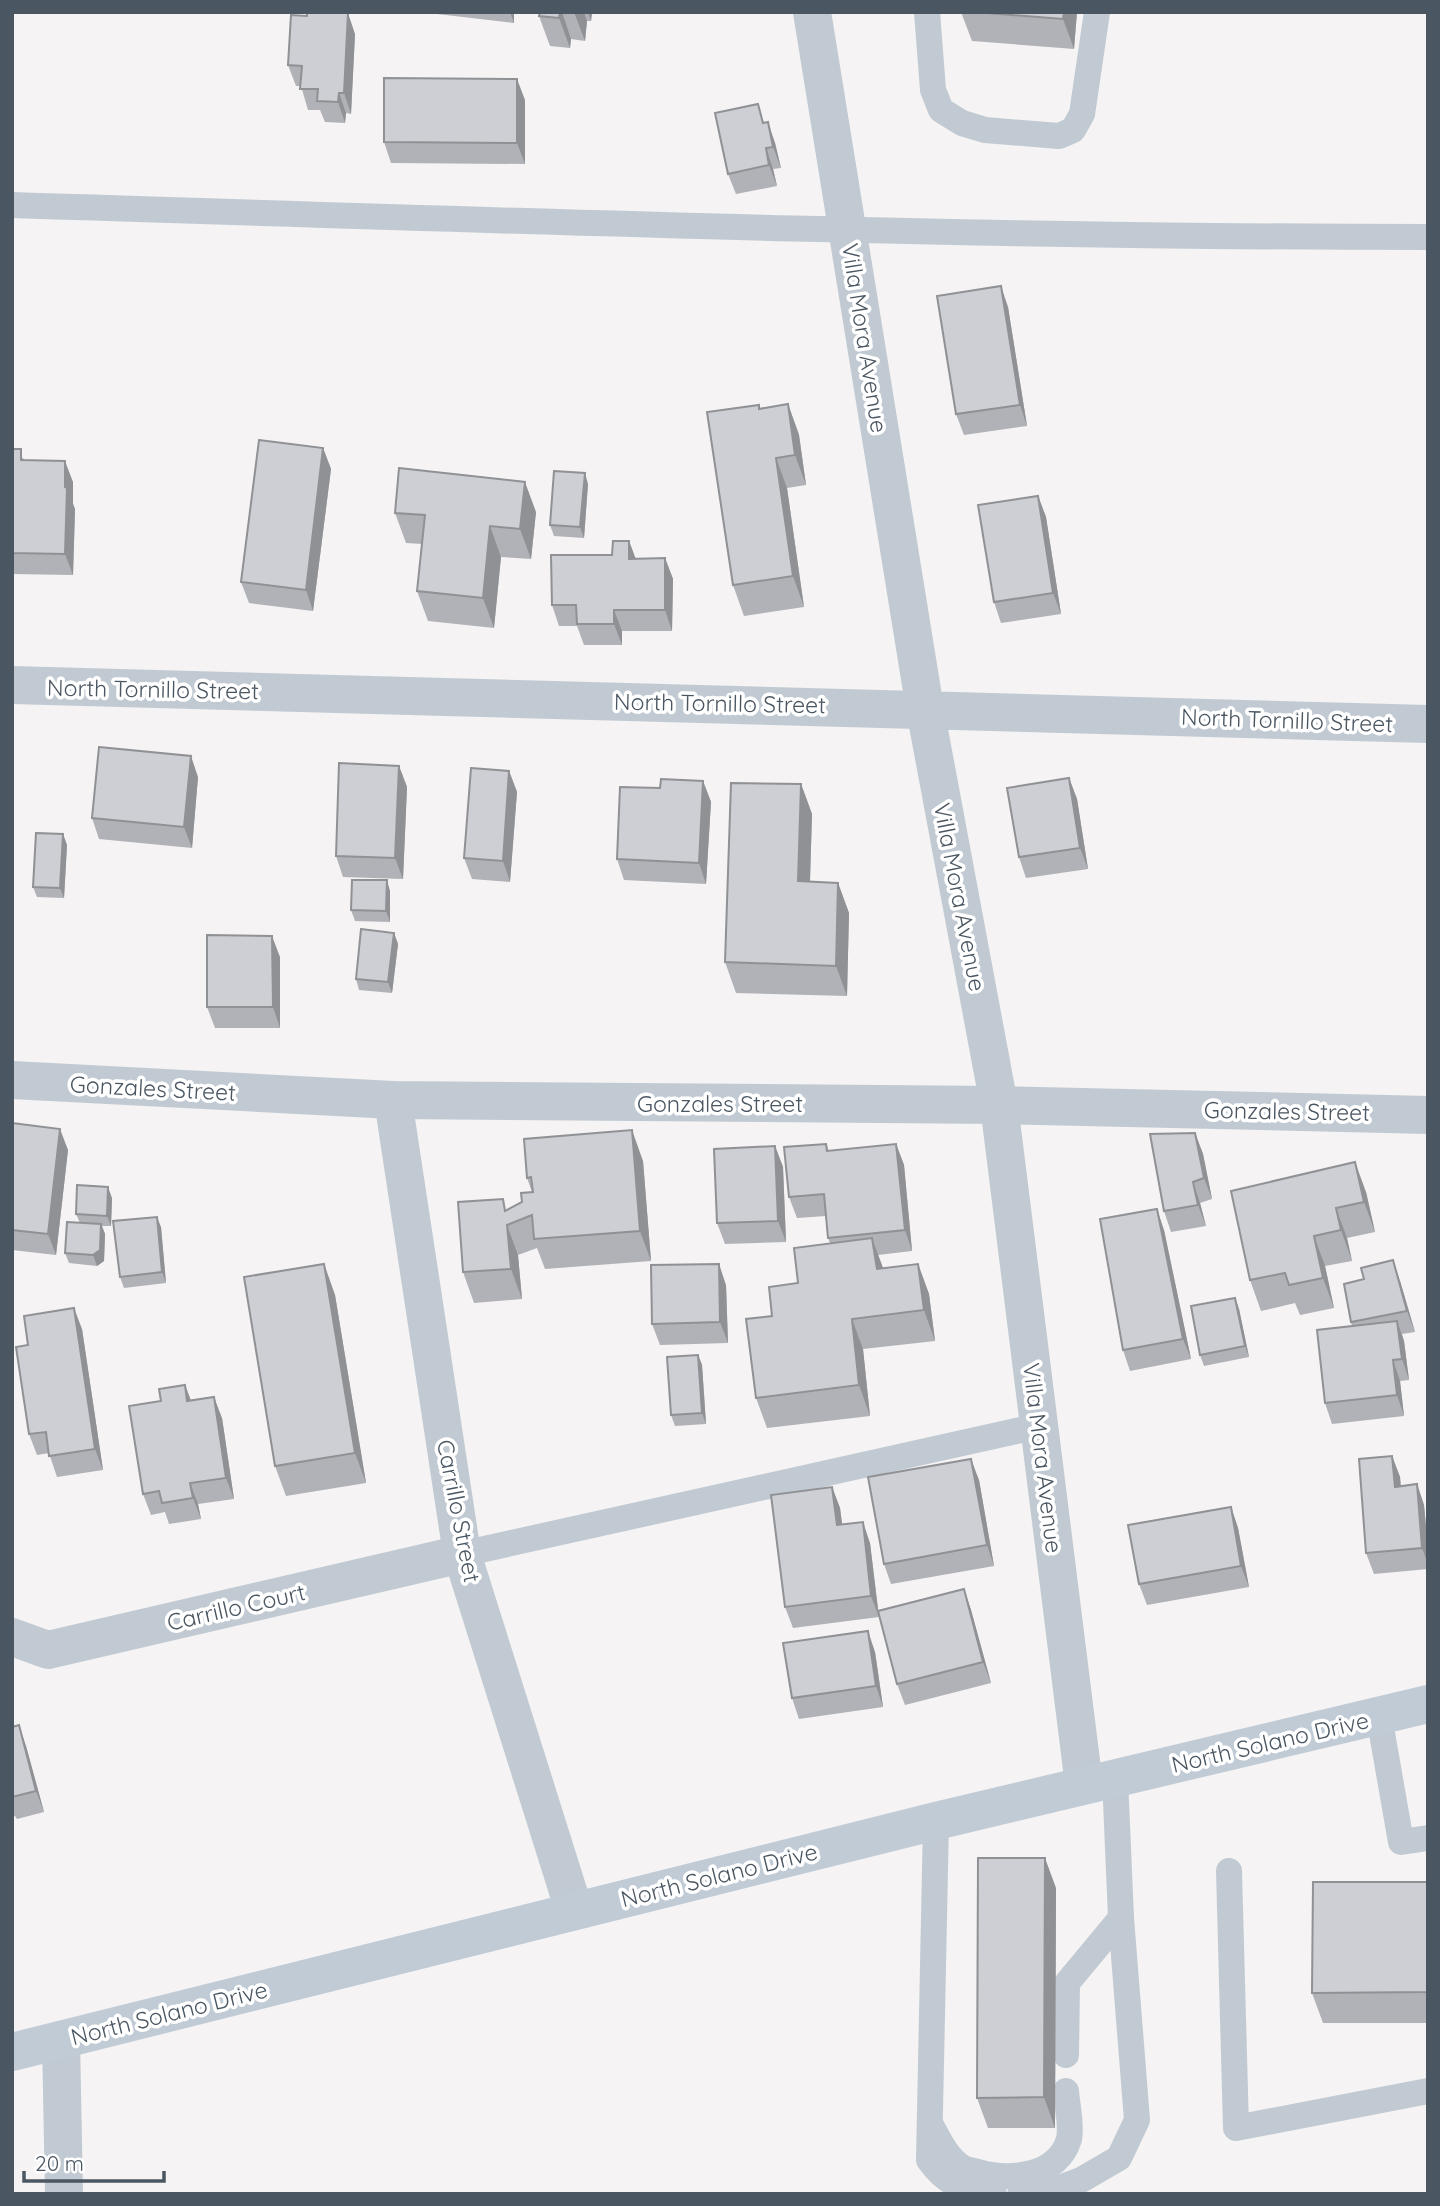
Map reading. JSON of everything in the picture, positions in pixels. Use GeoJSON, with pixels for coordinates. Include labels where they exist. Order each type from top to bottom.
{"type":"FeatureCollection","features":[{"type":"Feature","properties":{"kind":"main road","name":"North Solano Drive"},"geometry":{"type":"LineString","coordinates":[[12,2052],[936,1821],[1428,1704]]}},
{"type":"Feature","properties":{"kind":"street","name":"Villa Mora Avenue"},"geometry":{"type":"LineString","coordinates":[[812,12],[925,709],[999,1104],[1039,1426],[1100,1782]]}},
{"type":"Feature","properties":{"kind":"street","name":"North Tornillo Street"},"geometry":{"type":"LineString","coordinates":[[12,685],[1428,724]]}},
{"type":"Feature","properties":{"kind":"street","name":"Gonzales Street"},"geometry":{"type":"LineString","coordinates":[[12,1080],[393,1100],[999,1104],[1428,1115]]}},
{"type":"Feature","properties":{"kind":"street","name":"Carrillo Street"},"geometry":{"type":"LineString","coordinates":[[393,1100],[462,1555],[574,1910]]}},
{"type":"Feature","properties":{"kind":"street","name":"Carrillo Court"},"geometry":{"type":"LineString","coordinates":[[12,1637],[48,1650],[462,1555]]}},
{"type":"Feature","properties":{"kind":"street"},"geometry":{"type":"LineString","coordinates":[[61,2040],[64,2194]]}},
{"type":"Feature","properties":{"kind":"lane"},"geometry":{"type":"LineString","coordinates":[[927,12],[933,90],[941,110],[962,123],[985,130],[1059,136],[1073,130],[1082,114],[1097,12]]}},
{"type":"Feature","properties":{"kind":"lane"},"geometry":{"type":"LineString","coordinates":[[12,205],[847,231],[1428,237]]}},
{"type":"Feature","properties":{"kind":"lane"},"geometry":{"type":"LineString","coordinates":[[462,1555],[1039,1426]]}},
{"type":"Feature","properties":{"kind":"lane"},"geometry":{"type":"LineString","coordinates":[[1379,1716],[1401,1842],[1428,1838]]}},
{"type":"Feature","properties":{"kind":"lane"},"geometry":{"type":"LineString","coordinates":[[1020,2194],[1049,2192],[1081,2180],[1119,2158],[1137,2120],[1121,1918],[1100,1782]]}},
{"type":"Feature","properties":{"kind":"lane"},"geometry":{"type":"LineString","coordinates":[[936,1821],[929,2160],[940,2176],[957,2186],[994,2194]]}},
{"type":"Feature","properties":{"kind":"lane"},"geometry":{"type":"LineString","coordinates":[[1229,1871],[1236,2128],[1428,2091]]}},
{"type":"Feature","properties":{"kind":"lane"},"geometry":{"type":"LineString","coordinates":[[1066,2054],[1067,1983],[1121,1918]]}},
{"type":"Feature","properties":{"kind":"lane"},"geometry":{"type":"LineString","coordinates":[[930,2124],[947,2154],[963,2168],[1000,2177],[1035,2173],[1053,2164],[1064,2150],[1070,2136],[1066,2091]]}},
{"type":"Feature","properties":{"kind":"building"},"geometry":{"type":"Polygon","coordinates":[[[307,12],[348,13],[344,93],[339,93],[338,102],[317,101],[318,89],[300,89],[302,66],[288,65],[291,15],[307,16],[307,12]]]}},
{"type":"Feature","properties":{"kind":"building"},"geometry":{"type":"Polygon","coordinates":[[[540,12],[560,12],[559,18],[539,16],[540,12]]]}},
{"type":"Feature","properties":{"kind":"building"},"geometry":{"type":"Polygon","coordinates":[[[975,12],[1064,12],[1063,19],[975,12]]]}},
{"type":"Feature","properties":{"kind":"building"},"geometry":{"type":"Polygon","coordinates":[[[384,78],[517,79],[517,143],[384,142],[384,78]]]}},
{"type":"Feature","properties":{"kind":"building"},"geometry":{"type":"Polygon","coordinates":[[[758,104],[763,123],[768,122],[773,147],[766,148],[769,165],[728,174],[715,113],[758,104]]]}},
{"type":"Feature","properties":{"kind":"building"},"geometry":{"type":"Polygon","coordinates":[[[1001,286],[1020,405],[956,414],[937,296],[1001,286]]]}},
{"type":"Feature","properties":{"kind":"building"},"geometry":{"type":"Polygon","coordinates":[[[788,404],[795,455],[776,458],[793,576],[733,585],[707,412],[759,405],[759,409],[788,404]]]}},
{"type":"Feature","properties":{"kind":"building"},"geometry":{"type":"Polygon","coordinates":[[[259,440],[323,448],[306,590],[241,582],[259,440]]]}},
{"type":"Feature","properties":{"kind":"building"},"geometry":{"type":"Polygon","coordinates":[[[12,449],[21,449],[21,460],[65,461],[65,554],[12,553],[12,449]]]}},
{"type":"Feature","properties":{"kind":"building"},"geometry":{"type":"Polygon","coordinates":[[[399,468],[525,482],[520,529],[490,526],[483,598],[417,591],[425,515],[395,513],[399,468]]]}},
{"type":"Feature","properties":{"kind":"building"},"geometry":{"type":"Polygon","coordinates":[[[554,471],[585,473],[580,527],[550,525],[554,471]]]}},
{"type":"Feature","properties":{"kind":"building"},"geometry":{"type":"Polygon","coordinates":[[[1038,496],[1053,593],[994,602],[978,505],[1038,496]]]}},
{"type":"Feature","properties":{"kind":"building"},"geometry":{"type":"Polygon","coordinates":[[[613,541],[629,541],[629,559],[665,558],[665,610],[614,610],[614,624],[577,624],[576,605],[552,605],[551,555],[612,555],[613,541]]]}},
{"type":"Feature","properties":{"kind":"building"},"geometry":{"type":"Polygon","coordinates":[[[99,747],[191,756],[184,827],[92,818],[99,747]]]}},
{"type":"Feature","properties":{"kind":"building"},"geometry":{"type":"Polygon","coordinates":[[[339,763],[399,766],[395,858],[336,856],[339,763]]]}},
{"type":"Feature","properties":{"kind":"building"},"geometry":{"type":"Polygon","coordinates":[[[471,768],[509,771],[503,861],[464,858],[471,768]]]}},
{"type":"Feature","properties":{"kind":"building"},"geometry":{"type":"Polygon","coordinates":[[[1069,778],[1080,848],[1019,857],[1007,788],[1069,778]]]}},
{"type":"Feature","properties":{"kind":"building"},"geometry":{"type":"Polygon","coordinates":[[[661,779],[703,781],[699,863],[617,859],[620,787],[660,788],[661,779]]]}},
{"type":"Feature","properties":{"kind":"building"},"geometry":{"type":"Polygon","coordinates":[[[731,783],[801,784],[798,881],[838,883],[836,966],[725,962],[731,783]]]}},
{"type":"Feature","properties":{"kind":"building"},"geometry":{"type":"Polygon","coordinates":[[[36,833],[63,834],[60,888],[33,887],[36,833]]]}},
{"type":"Feature","properties":{"kind":"building"},"geometry":{"type":"Polygon","coordinates":[[[352,880],[387,880],[386,911],[351,910],[352,880]]]}},
{"type":"Feature","properties":{"kind":"building"},"geometry":{"type":"Polygon","coordinates":[[[361,929],[394,933],[388,982],[356,979],[361,929]]]}},
{"type":"Feature","properties":{"kind":"building"},"geometry":{"type":"Polygon","coordinates":[[[207,935],[272,936],[273,1007],[207,1007],[207,935]]]}},
{"type":"Feature","properties":{"kind":"building"},"geometry":{"type":"Polygon","coordinates":[[[12,1123],[60,1129],[48,1234],[12,1230],[12,1123]]]}},
{"type":"Feature","properties":{"kind":"building"},"geometry":{"type":"Polygon","coordinates":[[[632,1130],[640,1231],[534,1239],[532,1215],[507,1225],[511,1269],[463,1272],[458,1202],[503,1199],[505,1211],[522,1202],[521,1193],[533,1192],[531,1177],[527,1178],[524,1139],[632,1130]]]}},
{"type":"Feature","properties":{"kind":"building"},"geometry":{"type":"Polygon","coordinates":[[[1195,1133],[1204,1178],[1193,1182],[1198,1205],[1164,1211],[1150,1134],[1195,1133]]]}},
{"type":"Feature","properties":{"kind":"building"},"geometry":{"type":"Polygon","coordinates":[[[826,1144],[827,1151],[896,1144],[905,1230],[828,1238],[824,1194],[789,1197],[784,1147],[826,1144]]]}},
{"type":"Feature","properties":{"kind":"building"},"geometry":{"type":"Polygon","coordinates":[[[775,1146],[778,1221],[717,1223],[714,1149],[775,1146]]]}},
{"type":"Feature","properties":{"kind":"building"},"geometry":{"type":"Polygon","coordinates":[[[1355,1162],[1364,1202],[1336,1208],[1341,1230],[1314,1236],[1323,1278],[1289,1285],[1285,1273],[1250,1280],[1231,1191],[1355,1162]]]}},
{"type":"Feature","properties":{"kind":"building"},"geometry":{"type":"Polygon","coordinates":[[[77,1185],[108,1187],[107,1216],[76,1214],[77,1185]]]}},
{"type":"Feature","properties":{"kind":"building"},"geometry":{"type":"Polygon","coordinates":[[[1157,1209],[1183,1339],[1123,1350],[1100,1219],[1157,1209]]]}},
{"type":"Feature","properties":{"kind":"building"},"geometry":{"type":"Polygon","coordinates":[[[157,1217],[162,1272],[120,1277],[113,1221],[157,1217]]]}},
{"type":"Feature","properties":{"kind":"building"},"geometry":{"type":"Polygon","coordinates":[[[67,1222],[101,1224],[100,1250],[93,1255],[65,1253],[67,1222]]]}},
{"type":"Feature","properties":{"kind":"building"},"geometry":{"type":"Polygon","coordinates":[[[872,1238],[877,1269],[918,1264],[924,1310],[852,1319],[859,1385],[756,1398],[746,1319],[772,1316],[769,1287],[798,1283],[794,1248],[872,1238]]]}},
{"type":"Feature","properties":{"kind":"building"},"geometry":{"type":"Polygon","coordinates":[[[1393,1260],[1407,1311],[1351,1322],[1344,1284],[1364,1279],[1361,1268],[1393,1260]]]}},
{"type":"Feature","properties":{"kind":"building"},"geometry":{"type":"Polygon","coordinates":[[[324,1264],[355,1453],[275,1466],[244,1277],[324,1264]]]}},
{"type":"Feature","properties":{"kind":"building"},"geometry":{"type":"Polygon","coordinates":[[[719,1264],[720,1322],[652,1324],[651,1265],[719,1264]]]}},
{"type":"Feature","properties":{"kind":"building"},"geometry":{"type":"Polygon","coordinates":[[[1235,1298],[1245,1346],[1200,1355],[1191,1306],[1235,1298]]]}},
{"type":"Feature","properties":{"kind":"building"},"geometry":{"type":"Polygon","coordinates":[[[74,1308],[95,1449],[49,1456],[46,1432],[29,1434],[16,1347],[28,1345],[24,1316],[74,1308]]]}},
{"type":"Feature","properties":{"kind":"building"},"geometry":{"type":"Polygon","coordinates":[[[1397,1321],[1402,1359],[1393,1360],[1397,1395],[1325,1403],[1317,1330],[1397,1321]]]}},
{"type":"Feature","properties":{"kind":"building"},"geometry":{"type":"Polygon","coordinates":[[[698,1355],[702,1413],[671,1415],[667,1357],[698,1355]]]}},
{"type":"Feature","properties":{"kind":"building"},"geometry":{"type":"Polygon","coordinates":[[[185,1385],[187,1401],[214,1397],[226,1478],[190,1483],[193,1498],[162,1503],[159,1491],[143,1494],[129,1406],[161,1401],[159,1389],[185,1385]]]}},
{"type":"Feature","properties":{"kind":"building"},"geometry":{"type":"Polygon","coordinates":[[[1392,1456],[1395,1487],[1417,1484],[1422,1548],[1366,1553],[1359,1459],[1392,1456]]]}},
{"type":"Feature","properties":{"kind":"building"},"geometry":{"type":"Polygon","coordinates":[[[971,1459],[987,1545],[884,1564],[868,1477],[971,1459]]]}},
{"type":"Feature","properties":{"kind":"building"},"geometry":{"type":"Polygon","coordinates":[[[832,1487],[837,1525],[863,1522],[871,1596],[785,1607],[771,1495],[832,1487]]]}},
{"type":"Feature","properties":{"kind":"building"},"geometry":{"type":"Polygon","coordinates":[[[1231,1507],[1241,1566],[1139,1584],[1128,1525],[1231,1507]]]}},
{"type":"Feature","properties":{"kind":"building"},"geometry":{"type":"Polygon","coordinates":[[[964,1589],[983,1662],[897,1684],[878,1611],[964,1589]]]}},
{"type":"Feature","properties":{"kind":"building"},"geometry":{"type":"Polygon","coordinates":[[[868,1631],[876,1686],[792,1698],[783,1643],[868,1631]]]}},
{"type":"Feature","properties":{"kind":"building"},"geometry":{"type":"Polygon","coordinates":[[[19,1725],[36,1791],[12,1797],[12,1727],[19,1725]]]}},
{"type":"Feature","properties":{"kind":"building"},"geometry":{"type":"Polygon","coordinates":[[[978,1858],[1045,1858],[1044,2097],[977,2098],[978,1858]]]}},
{"type":"Feature","properties":{"kind":"building"},"geometry":{"type":"Polygon","coordinates":[[[1313,1882],[1428,1882],[1428,1992],[1312,1993],[1313,1882]]]}}]}
